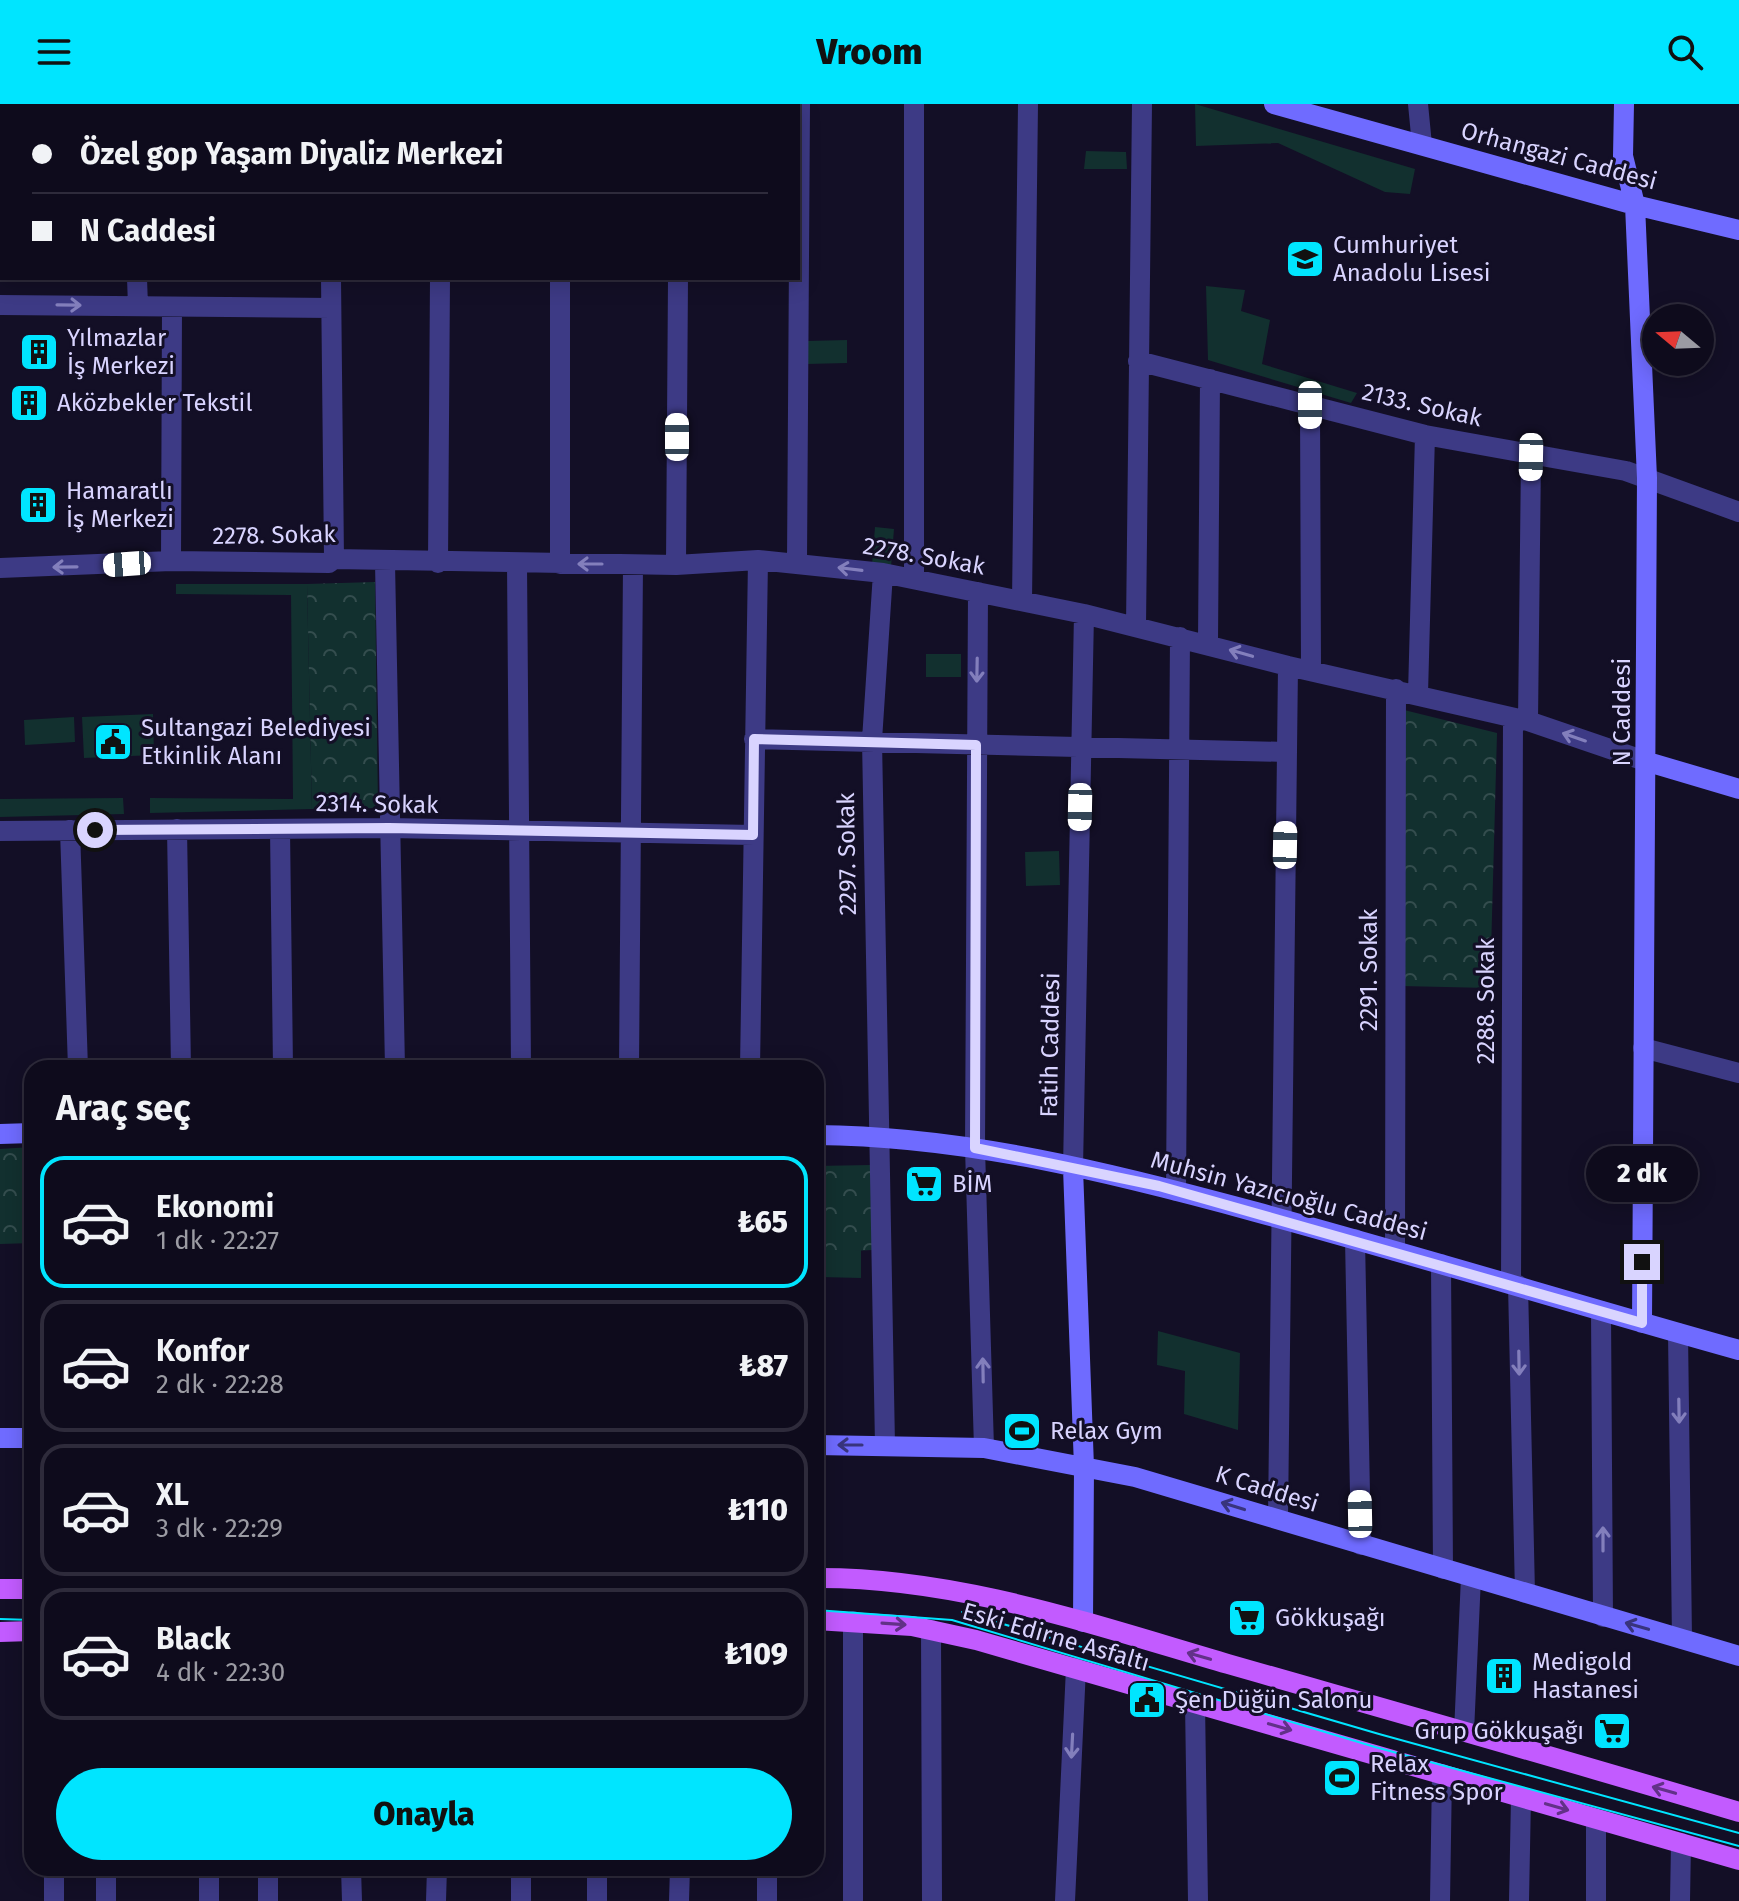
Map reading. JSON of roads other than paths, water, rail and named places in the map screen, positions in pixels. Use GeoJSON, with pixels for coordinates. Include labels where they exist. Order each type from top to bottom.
{"type":"FeatureCollection","features":[{"type":"Feature","properties":{"kind":"main road","name":"Eski Edirne Asfaltı"},"geometry":{"type":"LineString","coordinates":[[824,1578],[898,1581],[947,1589],[1083,1622],[1739,1812]]}},
{"type":"Feature","properties":{"kind":"main road"},"geometry":{"type":"LineString","coordinates":[[0,1589],[24,1589]]}},
{"type":"Feature","properties":{"kind":"main road","name":"Eski Edirne Asfaltı"},"geometry":{"type":"LineString","coordinates":[[824,1620],[931,1630],[1076,1668],[1739,1860]]}},
{"type":"Feature","properties":{"kind":"main road"},"geometry":{"type":"LineString","coordinates":[[0,1632],[24,1631]]}},
{"type":"Feature","properties":{"kind":"street"},"geometry":{"type":"LineString","coordinates":[[914,104],[914,579]]}},
{"type":"Feature","properties":{"kind":"street"},"geometry":{"type":"LineString","coordinates":[[1022,601],[1028,104]]}},
{"type":"Feature","properties":{"kind":"street"},"geometry":{"type":"LineString","coordinates":[[1136,626],[1142,104]]}},
{"type":"Feature","properties":{"kind":"street","name":"Orhangazi Caddesi"},"geometry":{"type":"LineString","coordinates":[[1274,104],[1635,205],[1739,230]]}},
{"type":"Feature","properties":{"kind":"street"},"geometry":{"type":"LineString","coordinates":[[1418,104],[1422,145]]}},
{"type":"Feature","properties":{"kind":"street","name":"N Caddesi"},"geometry":{"type":"LineString","coordinates":[[1624,104],[1623,156],[1635,205],[1647,478],[1648,762],[1642,1323]]}},
{"type":"Feature","properties":{"kind":"street"},"geometry":{"type":"LineString","coordinates":[[137,280],[138,306]]}},
{"type":"Feature","properties":{"kind":"street"},"geometry":{"type":"LineString","coordinates":[[331,280],[334,559]]}},
{"type":"Feature","properties":{"kind":"street"},"geometry":{"type":"LineString","coordinates":[[438,563],[440,280]]}},
{"type":"Feature","properties":{"kind":"street"},"geometry":{"type":"LineString","coordinates":[[560,280],[560,564]]}},
{"type":"Feature","properties":{"kind":"street"},"geometry":{"type":"LineString","coordinates":[[676,565],[678,280]]}},
{"type":"Feature","properties":{"kind":"street"},"geometry":{"type":"LineString","coordinates":[[797,562],[799,280]]}},
{"type":"Feature","properties":{"kind":"street"},"geometry":{"type":"LineString","coordinates":[[0,305],[331,308]]}},
{"type":"Feature","properties":{"kind":"street"},"geometry":{"type":"LineString","coordinates":[[171,561],[172,308]]}},
{"type":"Feature","properties":{"kind":"street","name":"2133. Sokak"},"geometry":{"type":"LineString","coordinates":[[1138,361],[1425,435],[1647,478],[1739,512]]}},
{"type":"Feature","properties":{"kind":"street"},"geometry":{"type":"LineString","coordinates":[[1208,643],[1210,379]]}},
{"type":"Feature","properties":{"kind":"street"},"geometry":{"type":"LineString","coordinates":[[1310,405],[1311,671]]}},
{"type":"Feature","properties":{"kind":"street"},"geometry":{"type":"LineString","coordinates":[[1418,694],[1425,435]]}},
{"type":"Feature","properties":{"kind":"street","name":"2288. Sokak"},"geometry":{"type":"LineString","coordinates":[[1525,1593],[1514,1284],[1521,720],[1531,457]]}},
{"type":"Feature","properties":{"kind":"street","name":"2278. Sokak"},"geometry":{"type":"LineString","coordinates":[[0,568],[171,561],[329,563],[334,559],[385,563],[633,565],[758,560],[797,562],[883,573],[1136,626],[1288,666],[1521,720],[1648,762]]}},
{"type":"Feature","properties":{"kind":"street"},"geometry":{"type":"LineString","coordinates":[[750,1060],[758,560]]}},
{"type":"Feature","properties":{"kind":"street"},"geometry":{"type":"LineString","coordinates":[[385,563],[395,1060]]}},
{"type":"Feature","properties":{"kind":"street"},"geometry":{"type":"LineString","coordinates":[[517,564],[521,1060]]}},
{"type":"Feature","properties":{"kind":"street"},"geometry":{"type":"LineString","coordinates":[[629,1060],[633,565]]}},
{"type":"Feature","properties":{"kind":"street","name":"2297. Sokak"},"geometry":{"type":"LineString","coordinates":[[883,573],[872,740],[877,1136],[883,1200],[885,1445]]}},
{"type":"Feature","properties":{"kind":"street"},"geometry":{"type":"LineString","coordinates":[[978,592],[975,1148],[984,1448]]}},
{"type":"Feature","properties":{"kind":"street","name":"Fatih Caddesi"},"geometry":{"type":"LineString","coordinates":[[1083,1622],[1084,1467],[1073,1168],[1084,614]]}},
{"type":"Feature","properties":{"kind":"street"},"geometry":{"type":"LineString","coordinates":[[1176,1191],[1180,637]]}},
{"type":"Feature","properties":{"kind":"street"},"geometry":{"type":"LineString","coordinates":[[1278,1519],[1288,666]]}},
{"type":"Feature","properties":{"kind":"street","name":"2291. Sokak"},"geometry":{"type":"LineString","coordinates":[[1395,1251],[1396,689]]}},
{"type":"Feature","properties":{"kind":"street"},"geometry":{"type":"LineString","coordinates":[[754,739],[1286,752]]}},
{"type":"Feature","properties":{"kind":"street"},"geometry":{"type":"LineString","coordinates":[[1648,762],[1739,789]]}},
{"type":"Feature","properties":{"kind":"street","name":"2314. Sokak"},"geometry":{"type":"LineString","coordinates":[[0,831],[389,828],[519,833],[753,835]]}},
{"type":"Feature","properties":{"kind":"street"},"geometry":{"type":"LineString","coordinates":[[177,829],[181,1060]]}},
{"type":"Feature","properties":{"kind":"street"},"geometry":{"type":"LineString","coordinates":[[280,829],[283,1060]]}},
{"type":"Feature","properties":{"kind":"street"},"geometry":{"type":"LineString","coordinates":[[70,830],[78,1060]]}},
{"type":"Feature","properties":{"kind":"street"},"geometry":{"type":"LineString","coordinates":[[1643,1048],[1739,1073]]}},
{"type":"Feature","properties":{"kind":"street"},"geometry":{"type":"LineString","coordinates":[[0,1134],[24,1133]]}},
{"type":"Feature","properties":{"kind":"street","name":"Muhsin Yazıcıoğlu Caddesi"},"geometry":{"type":"LineString","coordinates":[[824,1135],[877,1136],[975,1148],[1176,1191],[1355,1239],[1739,1350]]}},
{"type":"Feature","properties":{"kind":"street"},"geometry":{"type":"LineString","coordinates":[[1355,1239],[1361,1545]]}},
{"type":"Feature","properties":{"kind":"street"},"geometry":{"type":"LineString","coordinates":[[1441,1264],[1443,1569]]}},
{"type":"Feature","properties":{"kind":"street"},"geometry":{"type":"LineString","coordinates":[[1601,1311],[1603,1617]]}},
{"type":"Feature","properties":{"kind":"street"},"geometry":{"type":"LineString","coordinates":[[1678,1333],[1682,1639]]}},
{"type":"Feature","properties":{"kind":"street"},"geometry":{"type":"LineString","coordinates":[[0,1438],[24,1438]]}},
{"type":"Feature","properties":{"kind":"street","name":"K Caddesi"},"geometry":{"type":"LineString","coordinates":[[824,1445],[984,1448],[1135,1477],[1739,1656]]}},
{"type":"Feature","properties":{"kind":"street"},"geometry":{"type":"LineString","coordinates":[[1464,1732],[1471,1577]]}},
{"type":"Feature","properties":{"kind":"street"},"geometry":{"type":"LineString","coordinates":[[853,1621],[853,1901]]}},
{"type":"Feature","properties":{"kind":"street"},"geometry":{"type":"LineString","coordinates":[[931,1630],[932,1901]]}},
{"type":"Feature","properties":{"kind":"street"},"geometry":{"type":"LineString","coordinates":[[1065,1901],[1076,1668]]}},
{"type":"Feature","properties":{"kind":"street"},"geometry":{"type":"LineString","coordinates":[[1195,1703],[1198,1901]]}},
{"type":"Feature","properties":{"kind":"street"},"geometry":{"type":"LineString","coordinates":[[1440,1901],[1442,1774]]}},
{"type":"Feature","properties":{"kind":"street"},"geometry":{"type":"LineString","coordinates":[[1519,1901],[1521,1797]]}},
{"type":"Feature","properties":{"kind":"street"},"geometry":{"type":"LineString","coordinates":[[1596,1819],[1596,1901]]}},
{"type":"Feature","properties":{"kind":"street"},"geometry":{"type":"LineString","coordinates":[[1680,1901],[1681,1843]]}},
{"type":"Feature","properties":{"kind":"street"},"geometry":{"type":"LineString","coordinates":[[54,1876],[54,1901]]}},
{"type":"Feature","properties":{"kind":"street"},"geometry":{"type":"LineString","coordinates":[[106,1876],[106,1901]]}},
{"type":"Feature","properties":{"kind":"street"},"geometry":{"type":"LineString","coordinates":[[209,1876],[209,1901]]}},
{"type":"Feature","properties":{"kind":"street"},"geometry":{"type":"LineString","coordinates":[[268,1876],[268,1901]]}},
{"type":"Feature","properties":{"kind":"street"},"geometry":{"type":"LineString","coordinates":[[351,1876],[352,1901]]}},
{"type":"Feature","properties":{"kind":"street"},"geometry":{"type":"LineString","coordinates":[[436,1901],[437,1876]]}},
{"type":"Feature","properties":{"kind":"street"},"geometry":{"type":"LineString","coordinates":[[521,1876],[521,1901]]}},
{"type":"Feature","properties":{"kind":"street"},"geometry":{"type":"LineString","coordinates":[[597,1876],[597,1901]]}},
{"type":"Feature","properties":{"kind":"street"},"geometry":{"type":"LineString","coordinates":[[679,1901],[680,1876]]}},
{"type":"Feature","properties":{"kind":"street"},"geometry":{"type":"LineString","coordinates":[[767,1876],[767,1901]]}},
{"type":"Feature","properties":{"kind":"tram line"},"geometry":{"type":"LineString","coordinates":[[824,1611],[952,1620],[1375,1747],[1739,1846]]}},
{"type":"Feature","properties":{"kind":"tram line"},"geometry":{"type":"LineString","coordinates":[[962,1612],[1379,1734],[1739,1833]]}},
{"type":"Feature","properties":{"kind":"tram line"},"geometry":{"type":"LineString","coordinates":[[0,1619],[24,1620]]}},
{"type":"Feature","properties":{"kind":"place","name":"Cumhuriyet Anadolu Lisesi"},"geometry":{"type":"Point","coordinates":[1305,259]}},
{"type":"Feature","properties":{"kind":"place","name":"Yılmazlar İş Merkezi"},"geometry":{"type":"Point","coordinates":[39,352]}},
{"type":"Feature","properties":{"kind":"place","name":"Aközbekler Tekstil"},"geometry":{"type":"Point","coordinates":[29,403]}},
{"type":"Feature","properties":{"kind":"place","name":"Hamaratlı İş Merkezi"},"geometry":{"type":"Point","coordinates":[38,505]}},
{"type":"Feature","properties":{"kind":"place","name":"Sultangazi Belediyesi Etkinlik Alanı"},"geometry":{"type":"Point","coordinates":[113,742]}},
{"type":"Feature","properties":{"kind":"place","name":"BİM"},"geometry":{"type":"Point","coordinates":[924,1184]}},
{"type":"Feature","properties":{"kind":"place","name":"Relax Gym"},"geometry":{"type":"Point","coordinates":[1022,1431]}},
{"type":"Feature","properties":{"kind":"place","name":"Gökkuşağı"},"geometry":{"type":"Point","coordinates":[1247,1618]}},
{"type":"Feature","properties":{"kind":"place","name":"Medigold Hastanesi"},"geometry":{"type":"Point","coordinates":[1504,1676]}},
{"type":"Feature","properties":{"kind":"place","name":"Şen Düğün Salonu"},"geometry":{"type":"Point","coordinates":[1147,1700]}},
{"type":"Feature","properties":{"kind":"place","name":"Grup Gökkuşağı"},"geometry":{"type":"Point","coordinates":[1612,1731]}},
{"type":"Feature","properties":{"kind":"place","name":"Relax Fitness Spor"},"geometry":{"type":"Point","coordinates":[1342,1778]}}]}
